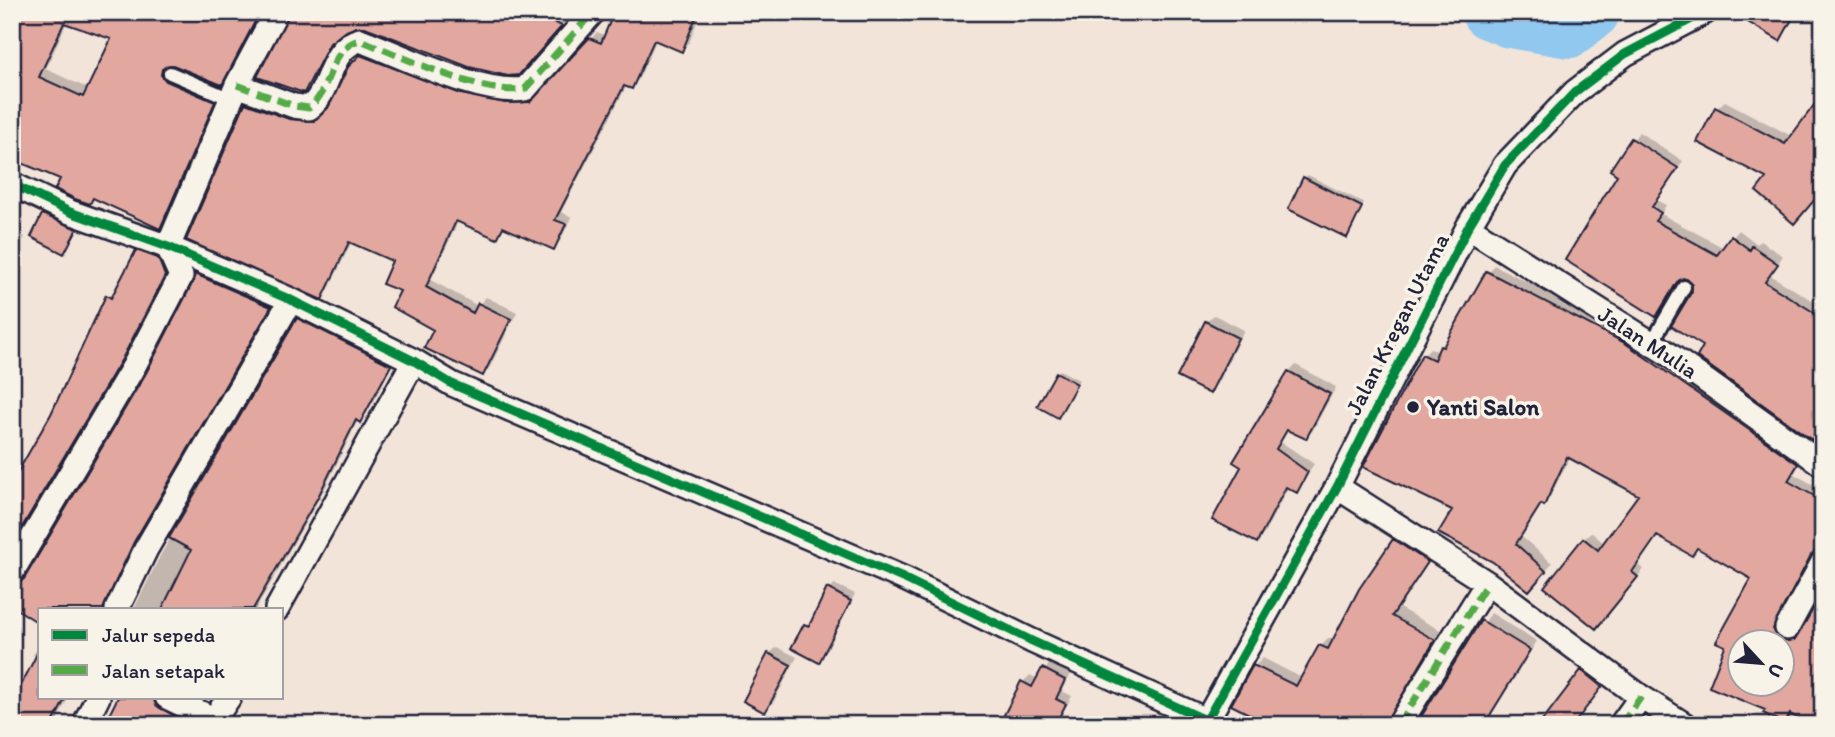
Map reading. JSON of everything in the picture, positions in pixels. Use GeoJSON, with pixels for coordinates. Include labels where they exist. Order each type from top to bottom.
{"type":"FeatureCollection","features":[{"type":"Feature","properties":{"kind":"street"},"geometry":{"type":"LineString","coordinates":[[12,572],[134,366],[181,276],[167,247],[234,92],[276,12]]}},
{"type":"Feature","properties":{"kind":"street"},"geometry":{"type":"LineString","coordinates":[[234,92],[309,108],[341,52],[350,43],[360,40],[482,86],[504,91],[525,89],[593,12]]}},
{"type":"Feature","properties":{"kind":"street","name":"Jalan Kregan Utama"},"geometry":{"type":"LineString","coordinates":[[1209,723],[1337,487],[1468,227],[1505,165],[1575,92],[1625,54],[1705,12]]}},
{"type":"Feature","properties":{"kind":"street"},"geometry":{"type":"LineString","coordinates":[[12,184],[70,212],[167,247],[291,300],[414,361],[452,384],[510,411],[581,438],[905,579],[1209,723]]}},
{"type":"Feature","properties":{"kind":"street","name":"Jalan Mulia"},"geometry":{"type":"LineString","coordinates":[[1468,227],[1651,344],[1764,420],[1823,465]]}},
{"type":"Feature","properties":{"kind":"street"},"geometry":{"type":"LineString","coordinates":[[117,608],[146,549],[291,300]]}},
{"type":"Feature","properties":{"kind":"street"},"geometry":{"type":"LineString","coordinates":[[278,608],[414,361]]}},
{"type":"Feature","properties":{"kind":"street"},"geometry":{"type":"LineString","coordinates":[[1337,487],[1487,583],[1642,697],[1685,725]]}},
{"type":"Feature","properties":{"kind":"street"},"geometry":{"type":"LineString","coordinates":[[1787,628],[1823,562]]}},
{"type":"Feature","properties":{"kind":"street"},"geometry":{"type":"LineString","coordinates":[[1399,725],[1487,583]]}},
{"type":"Feature","properties":{"kind":"street"},"geometry":{"type":"LineString","coordinates":[[1621,725],[1642,697]]}},
{"type":"Feature","properties":{"kind":"street"},"geometry":{"type":"LineString","coordinates":[[84,725],[98,698]]}},
{"type":"Feature","properties":{"kind":"street"},"geometry":{"type":"LineString","coordinates":[[169,698],[211,718],[217,715],[228,698]]}},
{"type":"Feature","properties":{"kind":"lane"},"geometry":{"type":"LineString","coordinates":[[170,73],[234,92]]}},
{"type":"Feature","properties":{"kind":"lane"},"geometry":{"type":"LineString","coordinates":[[1651,344],[1685,287]]}},
{"type":"Feature","properties":{"kind":"building"},"geometry":{"type":"Polygon","coordinates":[[[12,12],[260,12],[222,85],[173,65],[162,69],[161,75],[166,81],[215,102],[160,229],[93,198],[90,204],[75,199],[55,189],[60,179],[12,159],[12,12]],[[64,23],[39,77],[83,97],[111,39],[64,23]]]}},
{"type":"Feature","properties":{"kind":"building"},"geometry":{"type":"Polygon","coordinates":[[[290,12],[550,12],[547,19],[562,26],[519,75],[508,76],[469,67],[365,27],[355,27],[330,43],[304,93],[257,77],[290,12]]]}},
{"type":"Feature","properties":{"kind":"building"},"geometry":{"type":"Polygon","coordinates":[[[614,12],[698,12],[682,52],[654,40],[632,89],[624,86],[555,220],[566,224],[554,250],[503,227],[497,239],[456,221],[426,287],[473,313],[478,303],[511,319],[483,376],[424,348],[433,330],[392,307],[400,291],[382,284],[392,261],[349,242],[322,300],[186,240],[245,103],[289,119],[314,121],[328,108],[348,67],[360,55],[461,94],[505,103],[530,102],[589,38],[601,43],[614,12]]]}},
{"type":"Feature","properties":{"kind":"building"},"geometry":{"type":"Polygon","coordinates":[[[1731,12],[1796,12],[1780,41],[1731,12]]]}},
{"type":"Feature","properties":{"kind":"building"},"geometry":{"type":"Polygon","coordinates":[[[1823,93],[1823,190],[1794,224],[1756,191],[1766,178],[1697,142],[1715,107],[1785,144],[1823,93]]]}},
{"type":"Feature","properties":{"kind":"building"},"geometry":{"type":"Polygon","coordinates":[[[1631,138],[1678,168],[1652,207],[1661,213],[1655,221],[1717,255],[1731,236],[1750,250],[1752,246],[1778,264],[1765,282],[1823,318],[1823,441],[1814,435],[1812,440],[1697,357],[1703,346],[1671,326],[1692,291],[1689,280],[1683,278],[1677,282],[1656,317],[1565,260],[1617,175],[1610,170],[1631,138]]]}},
{"type":"Feature","properties":{"kind":"building"},"geometry":{"type":"Polygon","coordinates":[[[1303,177],[1362,207],[1347,238],[1288,209],[1303,177]]]}},
{"type":"Feature","properties":{"kind":"building"},"geometry":{"type":"Polygon","coordinates":[[[42,214],[77,229],[64,254],[31,237],[42,214]]]}},
{"type":"Feature","properties":{"kind":"building"},"geometry":{"type":"Polygon","coordinates":[[[136,250],[158,258],[165,276],[122,359],[12,544],[12,482],[51,414],[106,295],[111,298],[136,250]]]}},
{"type":"Feature","properties":{"kind":"building"},"geometry":{"type":"Polygon","coordinates":[[[1486,271],[1625,343],[1798,464],[1788,481],[1823,501],[1823,548],[1811,555],[1774,628],[1727,628],[1727,694],[1709,687],[1725,646],[1716,642],[1751,579],[1697,548],[1692,556],[1657,536],[1632,572],[1638,577],[1596,629],[1544,587],[1583,538],[1598,550],[1638,495],[1567,457],[1544,506],[1541,504],[1516,544],[1546,571],[1529,591],[1493,562],[1438,533],[1452,510],[1363,467],[1422,354],[1434,360],[1440,346],[1443,347],[1486,271]]]}},
{"type":"Feature","properties":{"kind":"building"},"geometry":{"type":"Polygon","coordinates":[[[195,274],[271,307],[134,542],[103,608],[38,608],[38,623],[12,606],[12,586],[24,579],[146,373],[195,274]]]}},
{"type":"Feature","properties":{"kind":"building"},"geometry":{"type":"Polygon","coordinates":[[[297,318],[391,365],[360,423],[356,420],[318,497],[254,608],[162,608],[191,550],[169,538],[297,318]]]}},
{"type":"Feature","properties":{"kind":"building"},"geometry":{"type":"Polygon","coordinates":[[[1205,321],[1238,338],[1210,394],[1177,377],[1205,321]]]}},
{"type":"Feature","properties":{"kind":"building"},"geometry":{"type":"Polygon","coordinates":[[[1288,371],[1330,394],[1306,439],[1287,430],[1276,449],[1308,472],[1297,493],[1286,487],[1257,543],[1212,520],[1241,467],[1233,462],[1288,371]]]}},
{"type":"Feature","properties":{"kind":"building"},"geometry":{"type":"Polygon","coordinates":[[[1056,372],[1077,384],[1058,418],[1037,406],[1056,372]]]}},
{"type":"Feature","properties":{"kind":"building"},"geometry":{"type":"Polygon","coordinates":[[[1393,539],[1428,562],[1392,616],[1435,640],[1385,725],[1271,725],[1231,705],[1253,665],[1296,686],[1319,645],[1328,649],[1359,589],[1393,539]]]}},
{"type":"Feature","properties":{"kind":"building"},"geometry":{"type":"Polygon","coordinates":[[[827,588],[851,601],[819,663],[791,648],[804,624],[809,626],[827,588]]]}},
{"type":"Feature","properties":{"kind":"building"},"geometry":{"type":"Polygon","coordinates":[[[1823,592],[1823,725],[1809,725],[1790,714],[1785,724],[1763,713],[1765,710],[1736,698],[1797,698],[1797,637],[1823,592]]]}},
{"type":"Feature","properties":{"kind":"building"},"geometry":{"type":"Polygon","coordinates":[[[1481,620],[1530,650],[1484,725],[1416,725],[1481,620]]]}},
{"type":"Feature","properties":{"kind":"building"},"geometry":{"type":"Polygon","coordinates":[[[38,652],[38,698],[66,698],[52,725],[12,725],[12,703],[38,652]]]}},
{"type":"Feature","properties":{"kind":"building"},"geometry":{"type":"Polygon","coordinates":[[[768,653],[791,665],[765,713],[743,701],[768,653]]]}},
{"type":"Feature","properties":{"kind":"building"},"geometry":{"type":"Polygon","coordinates":[[[1042,668],[1065,680],[1056,699],[1066,704],[1055,725],[999,725],[1021,681],[1032,687],[1042,668]]]}},
{"type":"Feature","properties":{"kind":"building"},"geometry":{"type":"Polygon","coordinates":[[[1581,670],[1602,687],[1573,725],[1539,725],[1581,670]]]}},
{"type":"Feature","properties":{"kind":"building"},"geometry":{"type":"Polygon","coordinates":[[[118,698],[153,698],[156,705],[176,717],[171,725],[104,725],[118,698]]]}},
{"type":"Feature","properties":{"kind":"waterway"},"geometry":{"type":"LineString","coordinates":[[1488,12],[1510,21],[1569,31],[1593,12]]}},
{"type":"Feature","properties":{"kind":"marked path"},"geometry":{"type":"LineString","coordinates":[[237,85],[294,106],[309,108],[322,91],[342,51],[360,40],[465,81],[507,90],[525,89],[593,12]]}},
{"type":"Feature","properties":{"kind":"marked path"},"geometry":{"type":"LineString","coordinates":[[1399,725],[1487,583]]}},
{"type":"Feature","properties":{"kind":"marked path"},"geometry":{"type":"LineString","coordinates":[[1621,725],[1641,697]]}},
{"type":"Feature","properties":{"kind":"cycle path"},"geometry":{"type":"LineString","coordinates":[[1204,725],[1337,487],[1468,227],[1505,165],[1575,92],[1625,54],[1705,12]]}},
{"type":"Feature","properties":{"kind":"cycle path"},"geometry":{"type":"LineString","coordinates":[[12,184],[70,212],[168,247],[291,300],[414,361],[452,384],[905,579],[1032,641],[1217,725]]}},
{"type":"Feature","properties":{"kind":"place","name":"Yanti Salon"},"geometry":{"type":"Point","coordinates":[1413,407]}}]}
